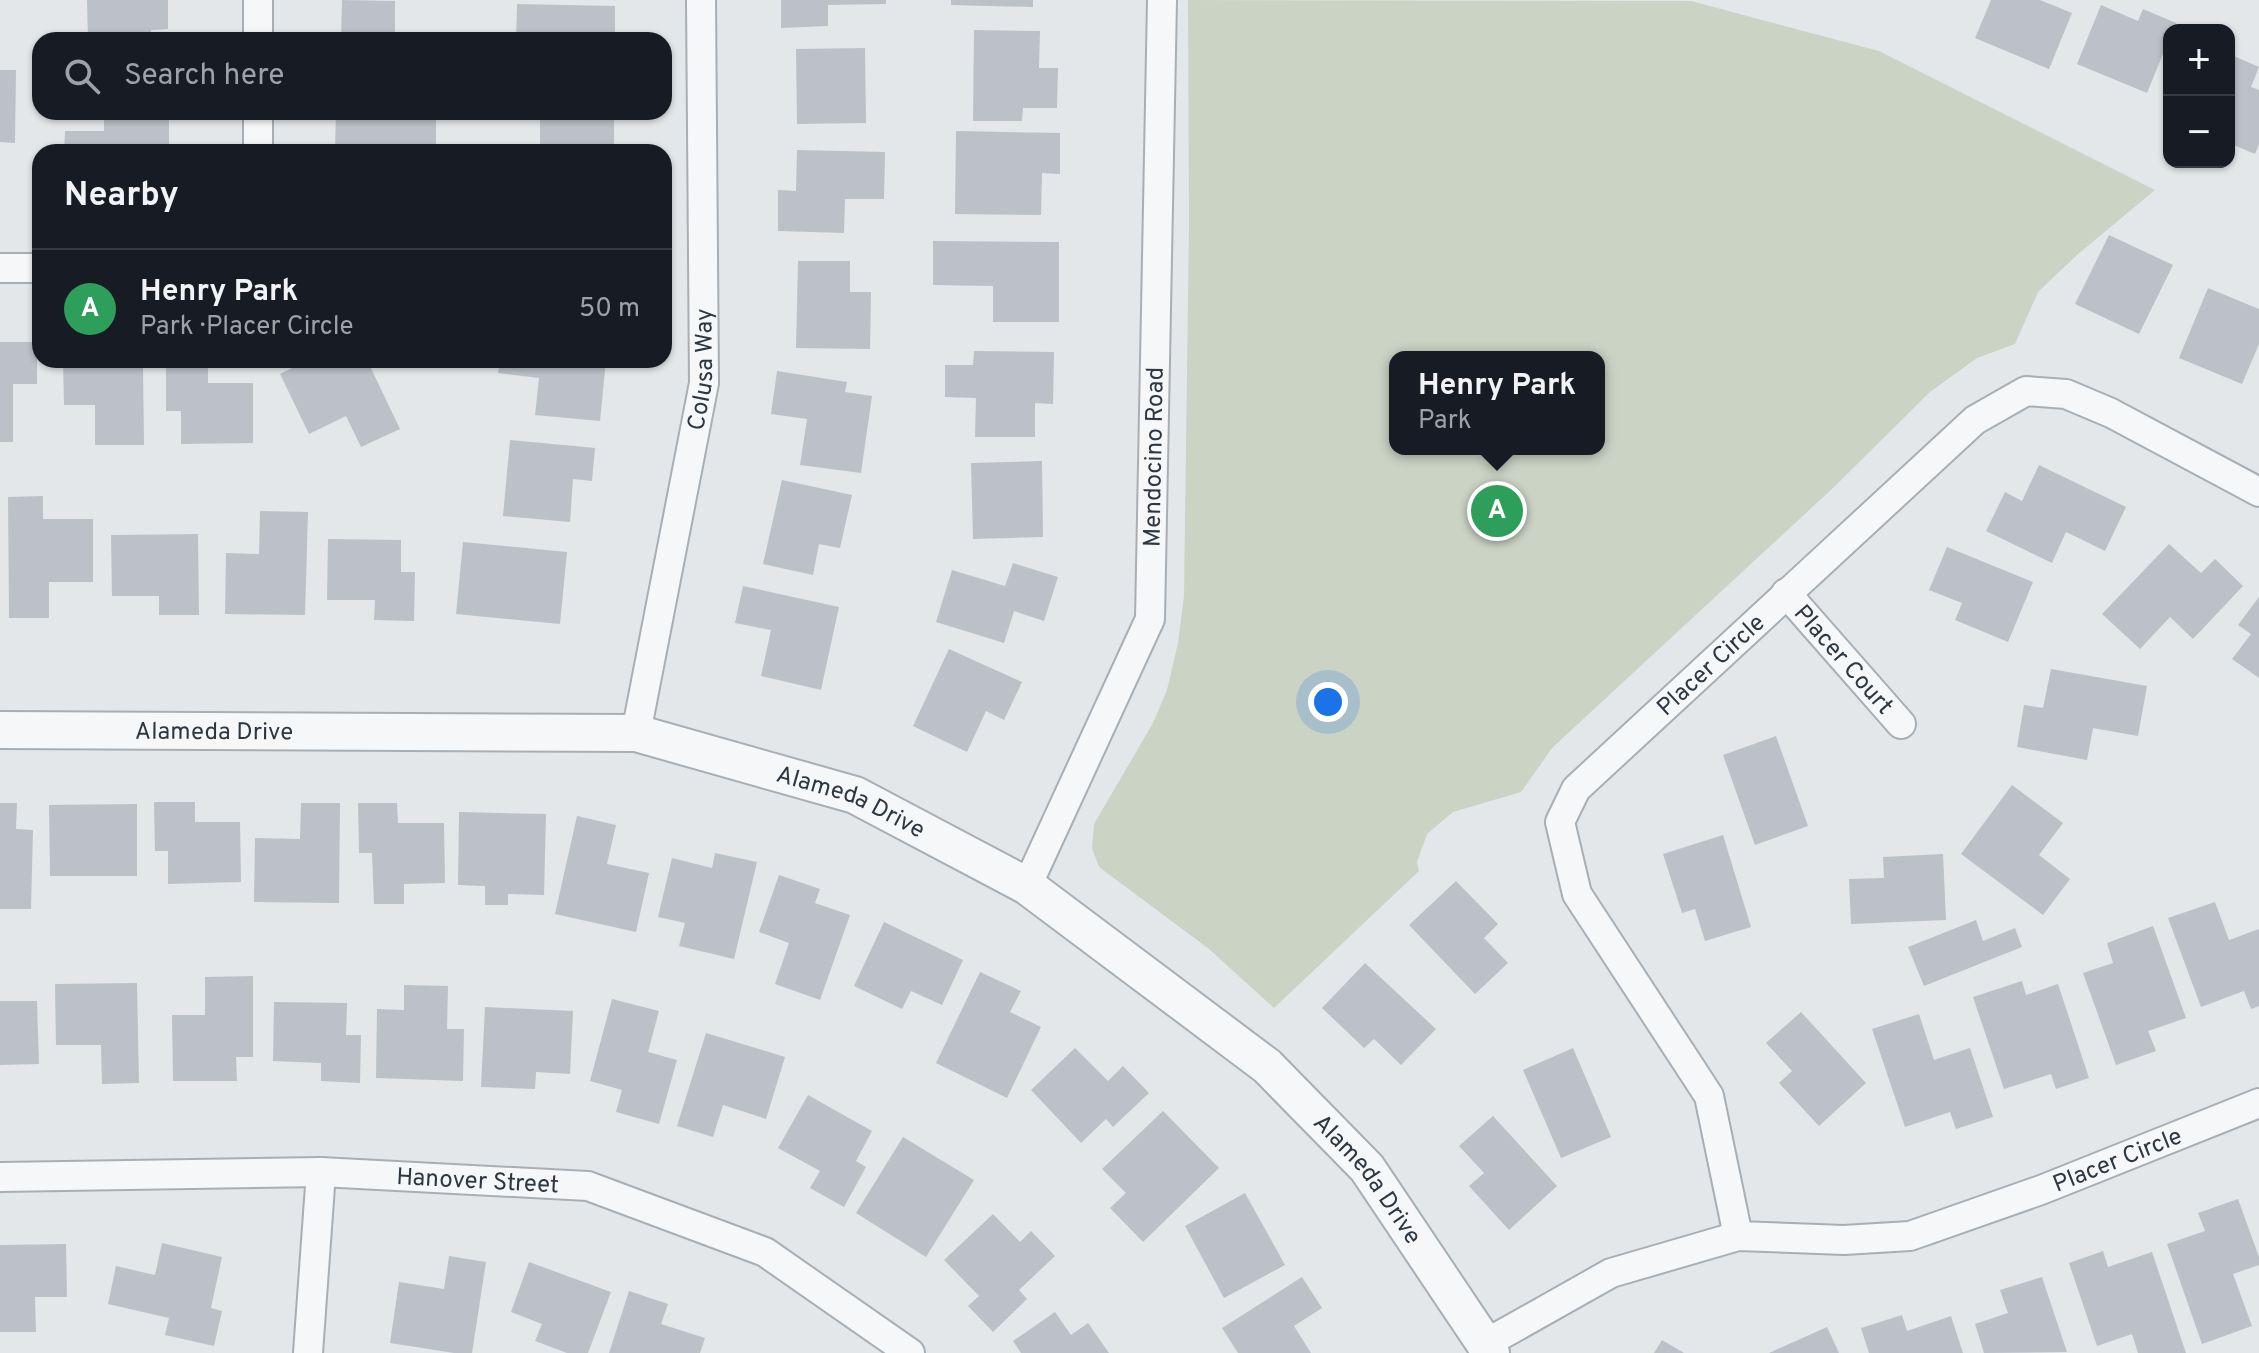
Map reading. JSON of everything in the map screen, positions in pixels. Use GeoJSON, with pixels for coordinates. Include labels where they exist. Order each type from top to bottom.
{"type":"FeatureCollection","features":[{"type":"Feature","properties":{"kind":"street"},"geometry":{"type":"LineString","coordinates":[[258,0],[258,32]]}},
{"type":"Feature","properties":{"kind":"street","name":"Colusa Way"},"geometry":{"type":"LineString","coordinates":[[636,733],[704,383],[701,0]]}},
{"type":"Feature","properties":{"kind":"street","name":"Mendocino Road"},"geometry":{"type":"LineString","coordinates":[[1027,886],[1150,619],[1162,0]]}},
{"type":"Feature","properties":{"kind":"street"},"geometry":{"type":"LineString","coordinates":[[258,120],[258,144]]}},
{"type":"Feature","properties":{"kind":"street"},"geometry":{"type":"LineString","coordinates":[[0,268],[32,268]]}},
{"type":"Feature","properties":{"kind":"street","name":"Placer Circle"},"geometry":{"type":"LineString","coordinates":[[1738,1236],[1709,1096],[1577,894],[1560,822],[1576,789],[1975,420],[2026,391],[2066,394],[2111,413],[2259,492]]}},
{"type":"Feature","properties":{"kind":"street","name":"Placer Court"},"geometry":{"type":"LineString","coordinates":[[1786,593],[1901,724]]}},
{"type":"Feature","properties":{"kind":"street","name":"Alameda Drive"},"geometry":{"type":"LineString","coordinates":[[0,730],[636,733],[855,795],[1027,886],[1267,1066],[1367,1168],[1488,1349]]}},
{"type":"Feature","properties":{"kind":"street","name":"Placer Circle"},"geometry":{"type":"LineString","coordinates":[[1488,1349],[1611,1273],[1738,1236],[1844,1240],[1910,1236],[2041,1190],[2259,1103]]}},
{"type":"Feature","properties":{"kind":"street"},"geometry":{"type":"LineString","coordinates":[[308,1353],[321,1172]]}},
{"type":"Feature","properties":{"kind":"street","name":"Hanover Street"},"geometry":{"type":"LineString","coordinates":[[0,1177],[321,1172],[588,1186],[765,1252],[910,1353]]}},
{"type":"Feature","properties":{"kind":"shaded area"},"geometry":{"type":"Polygon","coordinates":[[[1188,0],[1691,1],[1879,51],[2155,190],[2038,292],[2015,344],[1977,358],[1930,392],[1833,488],[1552,748],[1521,792],[1453,812],[1427,834],[1417,862],[1419,871],[1274,1008],[1209,949],[1099,867],[1092,848],[1094,824],[1153,723],[1167,690],[1178,643],[1184,596],[1189,225],[1188,0]]]}},
{"type":"Feature","properties":{"kind":"building"},"geometry":{"type":"Polygon","coordinates":[[[87,0],[168,0],[168,29],[88,32],[87,0]]]}},
{"type":"Feature","properties":{"kind":"building"},"geometry":{"type":"Polygon","coordinates":[[[342,0],[395,1],[395,32],[341,32],[342,0]]]}},
{"type":"Feature","properties":{"kind":"building"},"geometry":{"type":"Polygon","coordinates":[[[781,0],[886,0],[886,4],[828,5],[828,26],[781,28],[781,0]]]}},
{"type":"Feature","properties":{"kind":"building"},"geometry":{"type":"Polygon","coordinates":[[[951,0],[1033,0],[1033,7],[951,5],[951,0]]]}},
{"type":"Feature","properties":{"kind":"building"},"geometry":{"type":"Polygon","coordinates":[[[1991,0],[2040,0],[2072,13],[2049,69],[1975,38],[1991,0]]]}},
{"type":"Feature","properties":{"kind":"building"},"geometry":{"type":"Polygon","coordinates":[[[517,4],[615,6],[615,32],[516,32],[517,4]]]}},
{"type":"Feature","properties":{"kind":"building"},"geometry":{"type":"Polygon","coordinates":[[[2101,5],[2138,21],[2143,9],[2176,23],[2163,24],[2163,54],[2147,93],[2077,64],[2101,5]]]}},
{"type":"Feature","properties":{"kind":"building"},"geometry":{"type":"Polygon","coordinates":[[[974,30],[1040,31],[1039,68],[1058,68],[1057,108],[1023,108],[1022,121],[973,121],[974,30]]]}},
{"type":"Feature","properties":{"kind":"building"},"geometry":{"type":"Polygon","coordinates":[[[865,48],[866,123],[797,124],[796,49],[865,48]]]}},
{"type":"Feature","properties":{"kind":"building"},"geometry":{"type":"Polygon","coordinates":[[[2235,57],[2259,67],[2251,87],[2259,90],[2259,144],[2255,154],[2235,146],[2235,57]]]}},
{"type":"Feature","properties":{"kind":"building"},"geometry":{"type":"Polygon","coordinates":[[[0,70],[16,70],[15,143],[0,142],[0,70]]]}},
{"type":"Feature","properties":{"kind":"building"},"geometry":{"type":"Polygon","coordinates":[[[104,120],[169,120],[169,144],[64,144],[65,131],[104,131],[104,120]]]}},
{"type":"Feature","properties":{"kind":"building"},"geometry":{"type":"Polygon","coordinates":[[[336,120],[436,120],[436,144],[335,144],[336,120]]]}},
{"type":"Feature","properties":{"kind":"building"},"geometry":{"type":"Polygon","coordinates":[[[540,120],[614,120],[614,144],[540,144],[540,120]]]}},
{"type":"Feature","properties":{"kind":"building"},"geometry":{"type":"Polygon","coordinates":[[[956,131],[1060,133],[1060,174],[1042,173],[1041,215],[955,214],[956,131]]]}},
{"type":"Feature","properties":{"kind":"building"},"geometry":{"type":"Polygon","coordinates":[[[797,150],[885,152],[884,199],[845,199],[844,233],[778,231],[778,190],[796,191],[797,150]]]}},
{"type":"Feature","properties":{"kind":"building"},"geometry":{"type":"Polygon","coordinates":[[[2109,235],[2173,265],[2139,334],[2075,304],[2109,235]]]}},
{"type":"Feature","properties":{"kind":"building"},"geometry":{"type":"Polygon","coordinates":[[[933,241],[1059,242],[1059,322],[993,322],[993,286],[933,285],[933,241]]]}},
{"type":"Feature","properties":{"kind":"building"},"geometry":{"type":"Polygon","coordinates":[[[798,261],[850,261],[850,292],[871,292],[870,349],[796,348],[798,261]]]}},
{"type":"Feature","properties":{"kind":"building"},"geometry":{"type":"Polygon","coordinates":[[[2208,288],[2259,309],[2259,344],[2242,384],[2179,358],[2208,288]]]}},
{"type":"Feature","properties":{"kind":"building"},"geometry":{"type":"Polygon","coordinates":[[[0,342],[32,342],[32,368],[37,368],[37,384],[13,384],[13,442],[0,442],[0,342]]]}},
{"type":"Feature","properties":{"kind":"building"},"geometry":{"type":"Polygon","coordinates":[[[974,351],[1054,352],[1053,404],[1035,403],[1035,437],[975,437],[976,398],[945,397],[945,365],[973,365],[974,351]]]}},
{"type":"Feature","properties":{"kind":"building"},"geometry":{"type":"Polygon","coordinates":[[[63,368],[143,368],[144,445],[95,445],[95,405],[64,405],[63,368]]]}},
{"type":"Feature","properties":{"kind":"building"},"geometry":{"type":"Polygon","coordinates":[[[166,368],[208,368],[208,383],[253,383],[253,443],[181,444],[181,411],[166,411],[166,368]]]}},
{"type":"Feature","properties":{"kind":"building"},"geometry":{"type":"Polygon","coordinates":[[[292,368],[371,368],[400,429],[361,447],[346,416],[309,434],[280,374],[292,368]]]}},
{"type":"Feature","properties":{"kind":"building"},"geometry":{"type":"Polygon","coordinates":[[[499,368],[605,368],[600,421],[535,415],[539,378],[498,373],[499,368]]]}},
{"type":"Feature","properties":{"kind":"building"},"geometry":{"type":"Polygon","coordinates":[[[777,371],[847,382],[845,392],[872,396],[861,473],[800,465],[807,419],[771,414],[777,371]]]}},
{"type":"Feature","properties":{"kind":"building"},"geometry":{"type":"Polygon","coordinates":[[[510,440],[595,448],[592,481],[573,479],[570,522],[503,516],[510,440]]]}},
{"type":"Feature","properties":{"kind":"building"},"geometry":{"type":"Polygon","coordinates":[[[1042,461],[1043,537],[973,539],[971,463],[1042,461]]]}},
{"type":"Feature","properties":{"kind":"building"},"geometry":{"type":"Polygon","coordinates":[[[2039,465],[2126,507],[2105,551],[2066,532],[2052,563],[1986,531],[2005,492],[2022,501],[2039,465]]]}},
{"type":"Feature","properties":{"kind":"building"},"geometry":{"type":"Polygon","coordinates":[[[782,480],[852,495],[840,548],[819,544],[813,575],[763,564],[782,480]]]}},
{"type":"Feature","properties":{"kind":"building"},"geometry":{"type":"Polygon","coordinates":[[[43,496],[43,519],[93,519],[93,582],[49,582],[49,618],[9,618],[8,497],[43,496]]]}},
{"type":"Feature","properties":{"kind":"building"},"geometry":{"type":"Polygon","coordinates":[[[260,511],[308,512],[305,615],[225,614],[226,553],[259,554],[260,511]]]}},
{"type":"Feature","properties":{"kind":"building"},"geometry":{"type":"Polygon","coordinates":[[[198,534],[199,615],[159,615],[159,596],[112,596],[111,535],[198,534]]]}},
{"type":"Feature","properties":{"kind":"building"},"geometry":{"type":"Polygon","coordinates":[[[328,539],[401,540],[401,572],[415,572],[414,621],[374,620],[375,600],[327,600],[328,539]]]}},
{"type":"Feature","properties":{"kind":"building"},"geometry":{"type":"Polygon","coordinates":[[[463,542],[567,552],[560,624],[456,614],[463,542]]]}},
{"type":"Feature","properties":{"kind":"building"},"geometry":{"type":"Polygon","coordinates":[[[2169,544],[2201,573],[2215,559],[2243,586],[2193,639],[2170,617],[2140,649],[2102,614],[2169,544]]]}},
{"type":"Feature","properties":{"kind":"building"},"geometry":{"type":"Polygon","coordinates":[[[1947,547],[2033,582],[2008,642],[1955,620],[1962,603],[1929,590],[1947,547]]]}},
{"type":"Feature","properties":{"kind":"building"},"geometry":{"type":"Polygon","coordinates":[[[1013,563],[1058,577],[1044,621],[1014,611],[1004,643],[936,622],[952,570],[1005,586],[1013,563]]]}},
{"type":"Feature","properties":{"kind":"building"},"geometry":{"type":"Polygon","coordinates":[[[743,586],[839,607],[821,690],[761,676],[771,630],[735,623],[743,586]]]}},
{"type":"Feature","properties":{"kind":"building"},"geometry":{"type":"Polygon","coordinates":[[[2259,597],[2259,678],[2232,659],[2251,634],[2238,625],[2259,597]]]}},
{"type":"Feature","properties":{"kind":"building"},"geometry":{"type":"Polygon","coordinates":[[[949,649],[1022,682],[1004,720],[986,711],[967,752],[913,726],[949,649]]]}},
{"type":"Feature","properties":{"kind":"building"},"geometry":{"type":"Polygon","coordinates":[[[2051,669],[2147,686],[2138,736],[2093,728],[2087,760],[2017,747],[2024,705],[2043,708],[2051,669]]]}},
{"type":"Feature","properties":{"kind":"building"},"geometry":{"type":"Polygon","coordinates":[[[1776,736],[1808,826],[1755,845],[1723,755],[1776,736]]]}},
{"type":"Feature","properties":{"kind":"building"},"geometry":{"type":"Polygon","coordinates":[[[2012,785],[2063,823],[2039,855],[2070,879],[2043,915],[1961,854],[2012,785]]]}},
{"type":"Feature","properties":{"kind":"building"},"geometry":{"type":"Polygon","coordinates":[[[154,802],[195,802],[195,822],[240,822],[241,882],[168,884],[168,851],[155,851],[154,802]]]}},
{"type":"Feature","properties":{"kind":"building"},"geometry":{"type":"Polygon","coordinates":[[[0,803],[17,803],[16,829],[33,830],[31,909],[0,909],[0,803]]]}},
{"type":"Feature","properties":{"kind":"building"},"geometry":{"type":"Polygon","coordinates":[[[301,803],[340,803],[339,903],[254,902],[255,838],[300,839],[301,803]]]}},
{"type":"Feature","properties":{"kind":"building"},"geometry":{"type":"Polygon","coordinates":[[[358,803],[397,803],[398,823],[444,823],[445,883],[404,884],[404,904],[374,904],[372,853],[359,853],[358,803]]]}},
{"type":"Feature","properties":{"kind":"building"},"geometry":{"type":"Polygon","coordinates":[[[137,804],[137,876],[50,876],[49,805],[137,804]]]}},
{"type":"Feature","properties":{"kind":"building"},"geometry":{"type":"Polygon","coordinates":[[[459,812],[546,814],[544,895],[508,894],[508,905],[485,905],[485,886],[458,885],[459,812]]]}},
{"type":"Feature","properties":{"kind":"building"},"geometry":{"type":"Polygon","coordinates":[[[577,816],[616,825],[607,864],[649,873],[636,932],[555,914],[577,816]]]}},
{"type":"Feature","properties":{"kind":"building"},"geometry":{"type":"Polygon","coordinates":[[[1723,835],[1751,927],[1705,941],[1695,909],[1682,913],[1663,854],[1723,835]]]}},
{"type":"Feature","properties":{"kind":"building"},"geometry":{"type":"Polygon","coordinates":[[[715,853],[757,862],[734,959],[679,946],[685,923],[658,917],[672,858],[712,868],[715,853]]]}},
{"type":"Feature","properties":{"kind":"building"},"geometry":{"type":"Polygon","coordinates":[[[1943,854],[1946,920],[1851,924],[1849,879],[1884,878],[1883,857],[1943,854]]]}},
{"type":"Feature","properties":{"kind":"building"},"geometry":{"type":"Polygon","coordinates":[[[779,875],[820,889],[815,903],[850,915],[820,1000],[775,984],[789,943],[759,932],[779,875]]]}},
{"type":"Feature","properties":{"kind":"building"},"geometry":{"type":"Polygon","coordinates":[[[1456,881],[1498,924],[1484,938],[1508,963],[1475,994],[1409,925],[1456,881]]]}},
{"type":"Feature","properties":{"kind":"building"},"geometry":{"type":"Polygon","coordinates":[[[2215,902],[2229,940],[2259,929],[2259,1006],[2251,1009],[2244,991],[2201,1007],[2168,918],[2215,902]]]}},
{"type":"Feature","properties":{"kind":"building"},"geometry":{"type":"Polygon","coordinates":[[[1976,920],[1983,941],[2015,928],[2022,947],[1924,986],[1908,947],[1976,920]]]}},
{"type":"Feature","properties":{"kind":"building"},"geometry":{"type":"Polygon","coordinates":[[[884,922],[963,960],[942,1005],[911,991],[902,1009],[854,986],[884,922]]]}},
{"type":"Feature","properties":{"kind":"building"},"geometry":{"type":"Polygon","coordinates":[[[2153,926],[2186,1018],[2148,1031],[2156,1051],[2116,1065],[2083,973],[2113,963],[2107,943],[2153,926]]]}},
{"type":"Feature","properties":{"kind":"building"},"geometry":{"type":"Polygon","coordinates":[[[1365,963],[1436,1029],[1401,1065],[1374,1039],[1364,1048],[1322,1008],[1365,963]]]}},
{"type":"Feature","properties":{"kind":"building"},"geometry":{"type":"Polygon","coordinates":[[[980,972],[1021,991],[1010,1012],[1041,1027],[1007,1098],[936,1063],[980,972]]]}},
{"type":"Feature","properties":{"kind":"building"},"geometry":{"type":"Polygon","coordinates":[[[253,976],[253,1057],[236,1057],[237,1081],[173,1081],[172,1015],[205,1015],[205,977],[253,976]]]}},
{"type":"Feature","properties":{"kind":"building"},"geometry":{"type":"Polygon","coordinates":[[[2022,981],[2026,995],[2058,984],[2089,1078],[2056,1089],[2051,1074],[2004,1089],[1973,997],[2022,981]]]}},
{"type":"Feature","properties":{"kind":"building"},"geometry":{"type":"Polygon","coordinates":[[[137,983],[139,1083],[102,1084],[101,1045],[56,1045],[55,984],[137,983]]]}},
{"type":"Feature","properties":{"kind":"building"},"geometry":{"type":"Polygon","coordinates":[[[404,985],[448,986],[447,1029],[464,1029],[463,1081],[376,1078],[377,1009],[404,1010],[404,985]]]}},
{"type":"Feature","properties":{"kind":"building"},"geometry":{"type":"Polygon","coordinates":[[[612,999],[659,1011],[648,1052],[677,1060],[659,1124],[616,1112],[622,1090],[590,1081],[612,999]]]}},
{"type":"Feature","properties":{"kind":"building"},"geometry":{"type":"Polygon","coordinates":[[[0,1001],[37,1001],[39,1064],[0,1065],[0,1001]]]}},
{"type":"Feature","properties":{"kind":"building"},"geometry":{"type":"Polygon","coordinates":[[[274,1002],[347,1003],[346,1035],[361,1035],[360,1083],[321,1081],[321,1063],[273,1061],[274,1002]]]}},
{"type":"Feature","properties":{"kind":"building"},"geometry":{"type":"Polygon","coordinates":[[[485,1007],[573,1011],[570,1074],[536,1072],[535,1089],[481,1087],[485,1007]]]}},
{"type":"Feature","properties":{"kind":"building"},"geometry":{"type":"Polygon","coordinates":[[[1801,1012],[1866,1083],[1819,1126],[1779,1083],[1792,1071],[1766,1043],[1801,1012]]]}},
{"type":"Feature","properties":{"kind":"building"},"geometry":{"type":"Polygon","coordinates":[[[1919,1014],[1934,1060],[1970,1048],[1993,1117],[1956,1129],[1950,1112],[1905,1127],[1872,1029],[1919,1014]]]}},
{"type":"Feature","properties":{"kind":"building"},"geometry":{"type":"Polygon","coordinates":[[[706,1033],[785,1057],[766,1119],[723,1105],[713,1137],[677,1126],[706,1033]]]}},
{"type":"Feature","properties":{"kind":"building"},"geometry":{"type":"Polygon","coordinates":[[[1075,1048],[1108,1081],[1123,1066],[1149,1093],[1113,1127],[1106,1119],[1081,1143],[1031,1090],[1075,1048]]]}},
{"type":"Feature","properties":{"kind":"building"},"geometry":{"type":"Polygon","coordinates":[[[1573,1048],[1611,1137],[1561,1158],[1523,1070],[1573,1048]]]}},
{"type":"Feature","properties":{"kind":"building"},"geometry":{"type":"Polygon","coordinates":[[[808,1095],[872,1131],[856,1161],[866,1167],[844,1207],[810,1188],[820,1171],[778,1148],[808,1095]]]}},
{"type":"Feature","properties":{"kind":"building"},"geometry":{"type":"Polygon","coordinates":[[[1163,1111],[1219,1168],[1143,1242],[1110,1208],[1126,1193],[1102,1169],[1163,1111]]]}},
{"type":"Feature","properties":{"kind":"building"},"geometry":{"type":"Polygon","coordinates":[[[1493,1116],[1557,1186],[1509,1230],[1469,1186],[1484,1173],[1459,1146],[1493,1116]]]}},
{"type":"Feature","properties":{"kind":"building"},"geometry":{"type":"Polygon","coordinates":[[[903,1137],[974,1180],[926,1257],[856,1213],[903,1137]]]}},
{"type":"Feature","properties":{"kind":"building"},"geometry":{"type":"Polygon","coordinates":[[[1245,1193],[1285,1265],[1224,1298],[1185,1226],[1245,1193]]]}},
{"type":"Feature","properties":{"kind":"building"},"geometry":{"type":"Polygon","coordinates":[[[2238,1199],[2259,1257],[2259,1265],[2233,1274],[2252,1326],[2202,1344],[2167,1244],[2205,1231],[2198,1213],[2238,1199]]]}},
{"type":"Feature","properties":{"kind":"building"},"geometry":{"type":"Polygon","coordinates":[[[993,1214],[1020,1242],[1031,1231],[1055,1256],[1019,1290],[1027,1299],[993,1332],[968,1306],[979,1296],[944,1260],[993,1214]]]}},
{"type":"Feature","properties":{"kind":"building"},"geometry":{"type":"Polygon","coordinates":[[[162,1243],[222,1257],[211,1308],[222,1311],[214,1346],[165,1335],[169,1318],[108,1304],[116,1266],[155,1275],[162,1243]]]}},
{"type":"Feature","properties":{"kind":"building"},"geometry":{"type":"Polygon","coordinates":[[[66,1244],[67,1297],[35,1297],[36,1332],[0,1332],[0,1245],[66,1244]]]}},
{"type":"Feature","properties":{"kind":"building"},"geometry":{"type":"Polygon","coordinates":[[[2103,1251],[2108,1267],[2152,1252],[2186,1353],[2138,1353],[2132,1334],[2097,1346],[2069,1263],[2103,1251]]]}},
{"type":"Feature","properties":{"kind":"building"},"geometry":{"type":"Polygon","coordinates":[[[449,1256],[486,1262],[472,1353],[390,1343],[399,1282],[444,1289],[449,1256]]]}},
{"type":"Feature","properties":{"kind":"building"},"geometry":{"type":"Polygon","coordinates":[[[529,1262],[611,1292],[588,1353],[567,1353],[535,1341],[542,1324],[511,1312],[529,1262]]]}},
{"type":"Feature","properties":{"kind":"building"},"geometry":{"type":"Polygon","coordinates":[[[1302,1277],[1322,1308],[1294,1326],[1311,1353],[1238,1353],[1222,1328],[1302,1277]]]}},
{"type":"Feature","properties":{"kind":"building"},"geometry":{"type":"Polygon","coordinates":[[[2042,1277],[2067,1352],[1984,1353],[1975,1324],[2008,1313],[2000,1290],[2042,1277]]]}},
{"type":"Feature","properties":{"kind":"building"},"geometry":{"type":"Polygon","coordinates":[[[629,1291],[668,1304],[661,1324],[705,1338],[700,1353],[609,1353],[629,1291]]]}},
{"type":"Feature","properties":{"kind":"building"},"geometry":{"type":"Polygon","coordinates":[[[1055,1312],[1071,1335],[1088,1323],[1109,1353],[1021,1353],[1013,1341],[1055,1312]]]}},
{"type":"Feature","properties":{"kind":"building"},"geometry":{"type":"Polygon","coordinates":[[[1902,1315],[1907,1331],[1951,1316],[1963,1353],[1869,1353],[1861,1328],[1902,1315]]]}},
{"type":"Feature","properties":{"kind":"building"},"geometry":{"type":"Polygon","coordinates":[[[1827,1327],[1839,1353],[1769,1353],[1827,1327]]]}},
{"type":"Feature","properties":{"kind":"building"},"geometry":{"type":"Polygon","coordinates":[[[1662,1340],[1684,1353],[1654,1353],[1662,1340]]]}},
{"type":"Feature","properties":{"kind":"place","name":"Henry Park"},"geometry":{"type":"Point","coordinates":[1497,511]}}]}
